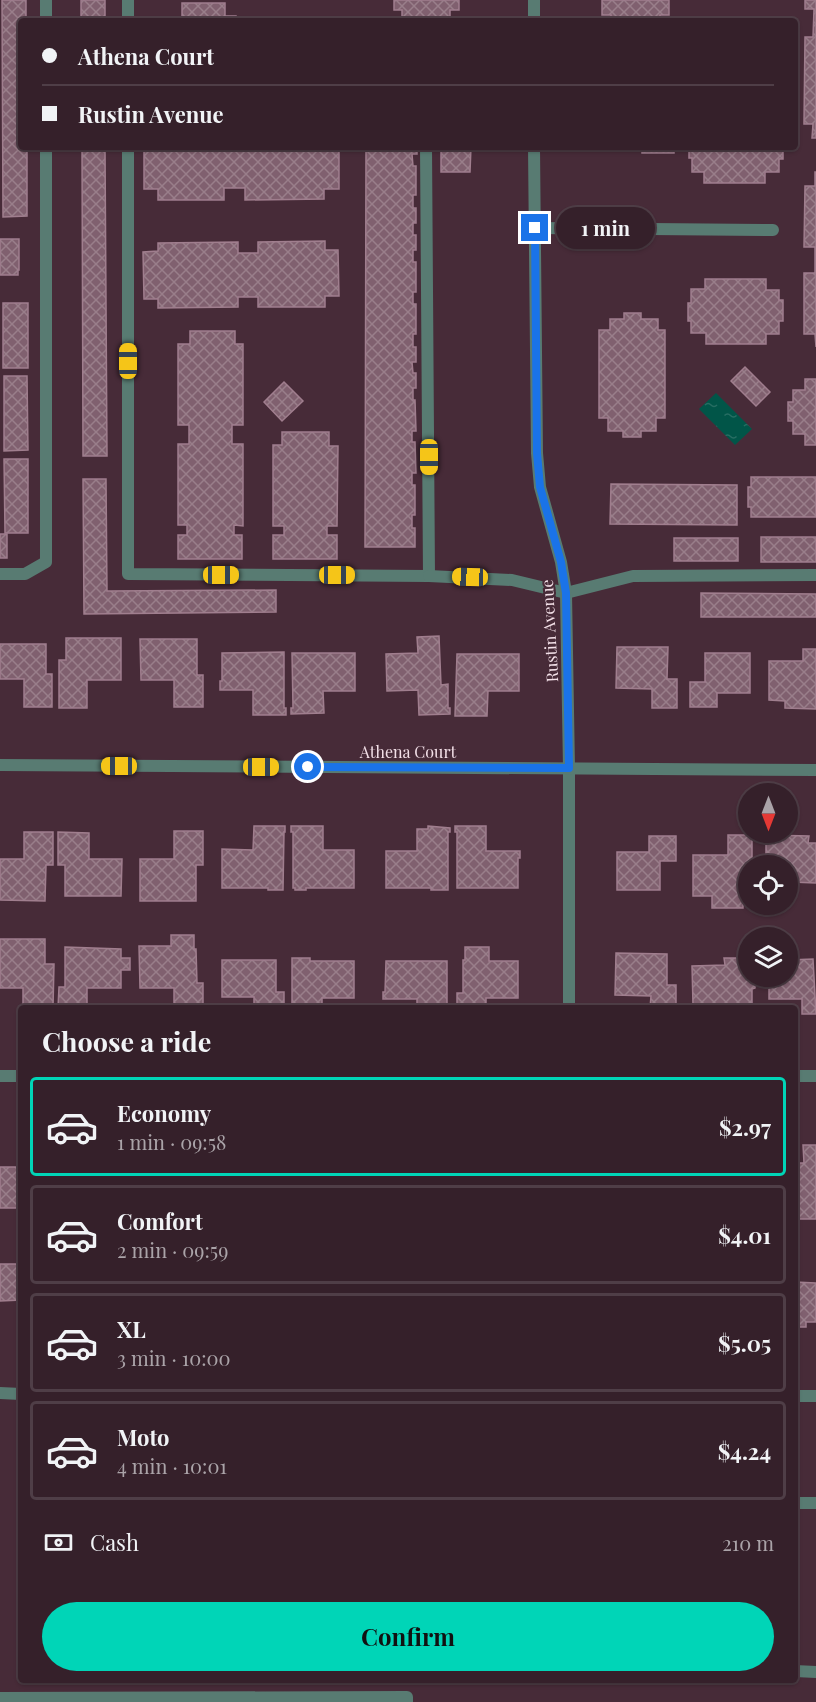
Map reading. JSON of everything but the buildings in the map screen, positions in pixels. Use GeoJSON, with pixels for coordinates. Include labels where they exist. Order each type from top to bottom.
{"type":"FeatureCollection","features":[{"type":"Feature","properties":{"kind":"street"},"geometry":{"type":"LineString","coordinates":[[46,0],[46,18]]}},
{"type":"Feature","properties":{"kind":"street"},"geometry":{"type":"LineString","coordinates":[[128,0],[128,18]]}},
{"type":"Feature","properties":{"kind":"street"},"geometry":{"type":"LineString","coordinates":[[534,0],[534,18]]}},
{"type":"Feature","properties":{"kind":"street"},"geometry":{"type":"LineString","coordinates":[[0,574],[25,574],[46,562],[46,150]]}},
{"type":"Feature","properties":{"kind":"street"},"geometry":{"type":"LineString","coordinates":[[128,150],[128,574],[429,576],[512,580],[566,593],[633,576],[816,574]]}},
{"type":"Feature","properties":{"kind":"street"},"geometry":{"type":"LineString","coordinates":[[426,150],[429,576]]}},
{"type":"Feature","properties":{"kind":"street","name":"Rustin Avenue"},"geometry":{"type":"LineString","coordinates":[[534,150],[537,453],[540,487],[561,562],[566,593],[569,768],[568,1005]]}},
{"type":"Feature","properties":{"kind":"street"},"geometry":{"type":"LineString","coordinates":[[535,228],[773,230]]}},
{"type":"Feature","properties":{"kind":"street","name":"Athena Court"},"geometry":{"type":"LineString","coordinates":[[0,765],[816,770]]}},
{"type":"Feature","properties":{"kind":"street"},"geometry":{"type":"LineString","coordinates":[[0,1076],[18,1076]]}},
{"type":"Feature","properties":{"kind":"street"},"geometry":{"type":"LineString","coordinates":[[798,1076],[816,1076]]}},
{"type":"Feature","properties":{"kind":"street"},"geometry":{"type":"LineString","coordinates":[[0,1394],[18,1394]]}},
{"type":"Feature","properties":{"kind":"street"},"geometry":{"type":"LineString","coordinates":[[798,1396],[816,1396]]}},
{"type":"Feature","properties":{"kind":"street"},"geometry":{"type":"LineString","coordinates":[[798,1503],[816,1503]]}},
{"type":"Feature","properties":{"kind":"street"},"geometry":{"type":"LineString","coordinates":[[798,1671],[816,1672]]}},
{"type":"Feature","properties":{"kind":"street"},"geometry":{"type":"LineString","coordinates":[[0,1698],[407,1700]]}},
{"type":"Feature","properties":{"kind":"water"},"geometry":{"type":"Polygon","coordinates":[[[716,393],[752,429],[735,445],[699,409],[716,393]]]}},
{"type":"Feature","properties":{"kind":"route"},"geometry":{"type":"LineString","coordinates":[[308,767],[569,768],[566,593],[561,562],[540,487],[537,453],[535,228]]}}]}
